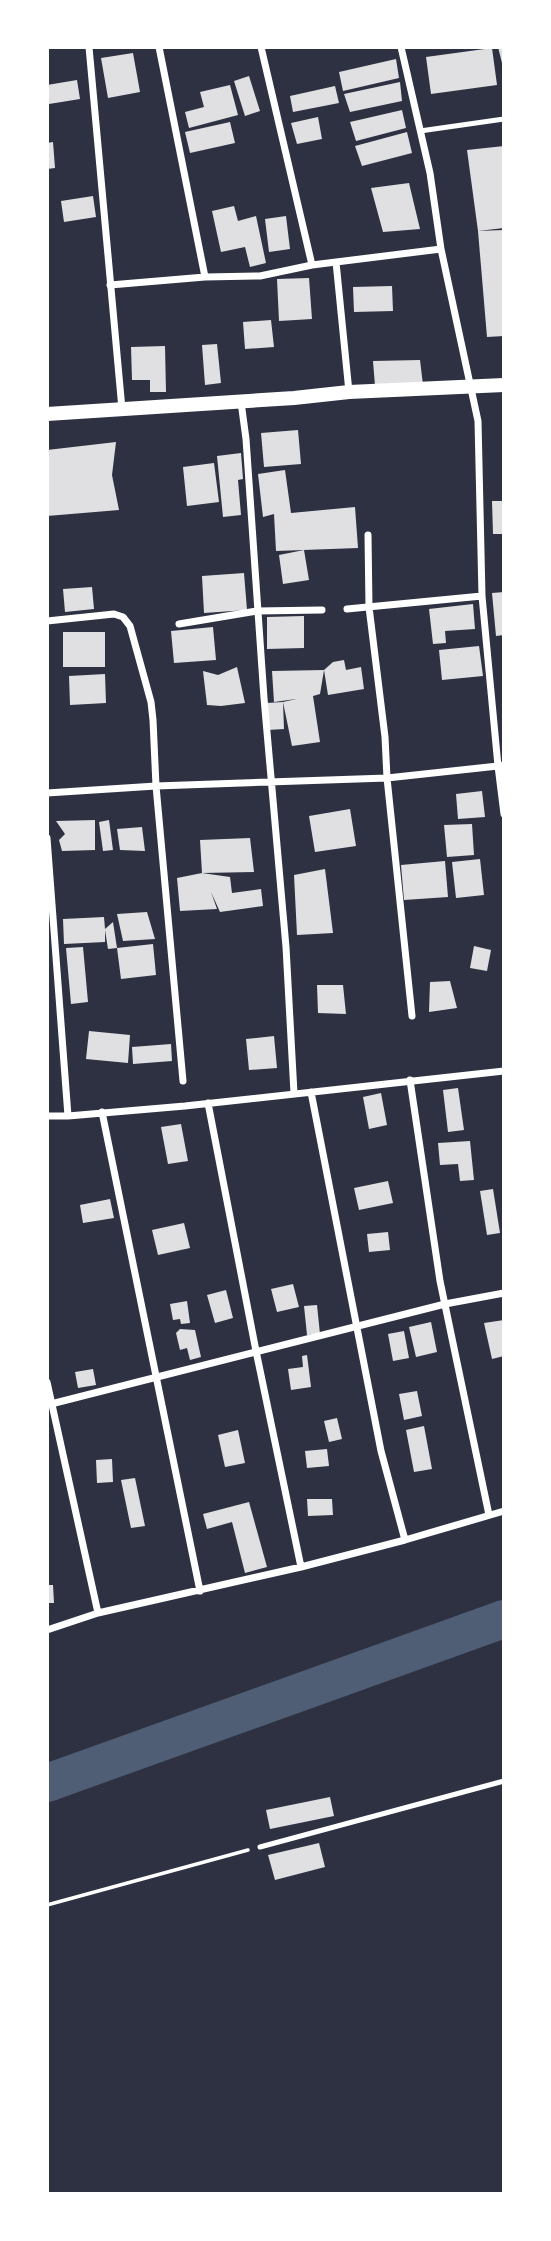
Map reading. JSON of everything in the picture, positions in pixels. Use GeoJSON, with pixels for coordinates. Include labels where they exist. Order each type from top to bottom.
{"type":"FeatureCollection","features":[{"type":"Feature","properties":{"kind":"main road"},"geometry":{"type":"LineString","coordinates":[[47,414],[241,402],[349,392],[504,385]]}},
{"type":"Feature","properties":{"kind":"street"},"geometry":{"type":"LineString","coordinates":[[89,47],[122,409]]}},
{"type":"Feature","properties":{"kind":"street"},"geometry":{"type":"LineString","coordinates":[[159,47],[205,277]]}},
{"type":"Feature","properties":{"kind":"street"},"geometry":{"type":"LineString","coordinates":[[261,47],[312,265]]}},
{"type":"Feature","properties":{"kind":"street"},"geometry":{"type":"LineString","coordinates":[[401,47],[430,173],[441,248],[478,421],[482,596],[504,814]]}},
{"type":"Feature","properties":{"kind":"street"},"geometry":{"type":"LineString","coordinates":[[110,285],[205,277],[260,276],[312,265],[441,248]]}},
{"type":"Feature","properties":{"kind":"street"},"geometry":{"type":"LineString","coordinates":[[336,262],[349,392]]}},
{"type":"Feature","properties":{"kind":"street"},"geometry":{"type":"LineString","coordinates":[[241,402],[286,947],[295,1093]]}},
{"type":"Feature","properties":{"kind":"street"},"geometry":{"type":"LineString","coordinates":[[368,535],[369,607],[384,724],[387,778],[412,1016]]}},
{"type":"Feature","properties":{"kind":"street"},"geometry":{"type":"LineString","coordinates":[[347,608],[482,596]]}},
{"type":"Feature","properties":{"kind":"street"},"geometry":{"type":"LineString","coordinates":[[179,624],[257,611],[322,610]]}},
{"type":"Feature","properties":{"kind":"street"},"geometry":{"type":"LineString","coordinates":[[47,621],[114,614],[127,621],[151,702],[156,786],[183,1080]]}},
{"type":"Feature","properties":{"kind":"street"},"geometry":{"type":"LineString","coordinates":[[47,793],[156,786],[387,778],[501,765]]}},
{"type":"Feature","properties":{"kind":"street"},"geometry":{"type":"LineString","coordinates":[[47,838],[68,1116]]}},
{"type":"Feature","properties":{"kind":"street"},"geometry":{"type":"LineString","coordinates":[[47,1116],[185,1106],[504,1071]]}},
{"type":"Feature","properties":{"kind":"street"},"geometry":{"type":"LineString","coordinates":[[410,1080],[445,1304],[489,1516]]}},
{"type":"Feature","properties":{"kind":"street"},"geometry":{"type":"LineString","coordinates":[[311,1092],[381,1451],[405,1540]]}},
{"type":"Feature","properties":{"kind":"street"},"geometry":{"type":"LineString","coordinates":[[208,1103],[256,1351],[302,1567]]}},
{"type":"Feature","properties":{"kind":"street"},"geometry":{"type":"LineString","coordinates":[[102,1112],[200,1591]]}},
{"type":"Feature","properties":{"kind":"street"},"geometry":{"type":"LineString","coordinates":[[51,1404],[445,1304],[504,1293]]}},
{"type":"Feature","properties":{"kind":"street"},"geometry":{"type":"LineString","coordinates":[[47,1382],[98,1613]]}},
{"type":"Feature","properties":{"kind":"street"},"geometry":{"type":"LineString","coordinates":[[47,1630],[98,1613],[302,1567],[504,1511]]}},
{"type":"Feature","properties":{"kind":"lane"},"geometry":{"type":"LineString","coordinates":[[420,131],[504,120]]}},
{"type":"Feature","properties":{"kind":"lane"},"geometry":{"type":"LineString","coordinates":[[260,1847],[504,1781]]}},
{"type":"Feature","properties":{"kind":"path"},"geometry":{"type":"LineString","coordinates":[[47,1905],[260,1847]]}},
{"type":"Feature","properties":{"kind":"building"},"geometry":{"type":"Polygon","coordinates":[[[498,47],[504,47],[504,67],[503,67],[498,47]]]}},
{"type":"Feature","properties":{"kind":"building"},"geometry":{"type":"Polygon","coordinates":[[[492,48],[497,85],[431,94],[426,57],[492,48]]]}},
{"type":"Feature","properties":{"kind":"building"},"geometry":{"type":"Polygon","coordinates":[[[133,53],[140,92],[108,98],[101,58],[133,53]]]}},
{"type":"Feature","properties":{"kind":"building"},"geometry":{"type":"Polygon","coordinates":[[[396,59],[399,78],[343,91],[339,72],[396,59]]]}},
{"type":"Feature","properties":{"kind":"building"},"geometry":{"type":"Polygon","coordinates":[[[249,76],[260,111],[245,116],[234,81],[249,76]]]}},
{"type":"Feature","properties":{"kind":"building"},"geometry":{"type":"Polygon","coordinates":[[[77,80],[80,99],[49,104],[47,85],[77,80]]]}},
{"type":"Feature","properties":{"kind":"building"},"geometry":{"type":"Polygon","coordinates":[[[400,82],[402,101],[350,112],[344,94],[400,82]]]}},
{"type":"Feature","properties":{"kind":"building"},"geometry":{"type":"Polygon","coordinates":[[[230,85],[238,115],[189,128],[185,112],[204,107],[200,92],[230,85]]]}},
{"type":"Feature","properties":{"kind":"building"},"geometry":{"type":"Polygon","coordinates":[[[335,86],[339,103],[293,112],[290,96],[335,86]]]}},
{"type":"Feature","properties":{"kind":"building"},"geometry":{"type":"Polygon","coordinates":[[[402,110],[406,128],[356,141],[350,122],[402,110]]]}},
{"type":"Feature","properties":{"kind":"building"},"geometry":{"type":"Polygon","coordinates":[[[318,117],[322,139],[297,144],[291,123],[318,117]]]}},
{"type":"Feature","properties":{"kind":"building"},"geometry":{"type":"Polygon","coordinates":[[[230,122],[235,143],[190,153],[185,132],[230,122]]]}},
{"type":"Feature","properties":{"kind":"building"},"geometry":{"type":"Polygon","coordinates":[[[407,132],[412,153],[362,166],[355,146],[407,132]]]}},
{"type":"Feature","properties":{"kind":"building"},"geometry":{"type":"Polygon","coordinates":[[[53,142],[55,168],[47,169],[47,143],[53,142]]]}},
{"type":"Feature","properties":{"kind":"building"},"geometry":{"type":"Polygon","coordinates":[[[504,146],[504,228],[478,231],[467,150],[504,146]]]}},
{"type":"Feature","properties":{"kind":"building"},"geometry":{"type":"Polygon","coordinates":[[[409,183],[420,229],[383,232],[371,188],[409,183]]]}},
{"type":"Feature","properties":{"kind":"building"},"geometry":{"type":"Polygon","coordinates":[[[93,196],[96,217],[64,222],[61,201],[93,196]]]}},
{"type":"Feature","properties":{"kind":"building"},"geometry":{"type":"Polygon","coordinates":[[[234,206],[238,221],[256,216],[266,263],[250,267],[245,247],[221,252],[212,211],[234,206]]]}},
{"type":"Feature","properties":{"kind":"building"},"geometry":{"type":"Polygon","coordinates":[[[286,216],[290,249],[269,252],[265,219],[286,216]]]}},
{"type":"Feature","properties":{"kind":"building"},"geometry":{"type":"Polygon","coordinates":[[[504,230],[504,336],[487,337],[478,231],[504,230]]]}},
{"type":"Feature","properties":{"kind":"building"},"geometry":{"type":"Polygon","coordinates":[[[309,278],[312,319],[279,321],[277,279],[309,278]]]}},
{"type":"Feature","properties":{"kind":"building"},"geometry":{"type":"Polygon","coordinates":[[[392,286],[393,311],[354,312],[353,287],[392,286]]]}},
{"type":"Feature","properties":{"kind":"building"},"geometry":{"type":"Polygon","coordinates":[[[271,320],[274,347],[245,349],[243,322],[271,320]]]}},
{"type":"Feature","properties":{"kind":"building"},"geometry":{"type":"Polygon","coordinates":[[[217,344],[221,383],[205,385],[202,345],[217,344]]]}},
{"type":"Feature","properties":{"kind":"building"},"geometry":{"type":"Polygon","coordinates":[[[165,346],[166,392],[150,392],[150,380],[132,380],[131,347],[165,346]]]}},
{"type":"Feature","properties":{"kind":"building"},"geometry":{"type":"Polygon","coordinates":[[[420,360],[423,385],[375,386],[373,361],[420,360]]]}},
{"type":"Feature","properties":{"kind":"building"},"geometry":{"type":"Polygon","coordinates":[[[298,430],[301,464],[264,467],[261,433],[298,430]]]}},
{"type":"Feature","properties":{"kind":"building"},"geometry":{"type":"Polygon","coordinates":[[[116,442],[112,475],[119,510],[47,516],[47,450],[116,442]]]}},
{"type":"Feature","properties":{"kind":"building"},"geometry":{"type":"Polygon","coordinates":[[[241,453],[243,479],[238,480],[241,515],[223,517],[217,456],[241,453]]]}},
{"type":"Feature","properties":{"kind":"building"},"geometry":{"type":"Polygon","coordinates":[[[214,463],[219,502],[187,506],[183,467],[214,463]]]}},
{"type":"Feature","properties":{"kind":"building"},"geometry":{"type":"Polygon","coordinates":[[[285,470],[291,513],[355,507],[358,548],[276,551],[274,514],[263,517],[258,474],[285,470]]]}},
{"type":"Feature","properties":{"kind":"building"},"geometry":{"type":"Polygon","coordinates":[[[492,501],[504,501],[504,534],[493,534],[492,501]]]}},
{"type":"Feature","properties":{"kind":"building"},"geometry":{"type":"Polygon","coordinates":[[[304,550],[309,580],[283,584],[279,555],[304,550]]]}},
{"type":"Feature","properties":{"kind":"building"},"geometry":{"type":"Polygon","coordinates":[[[244,573],[247,610],[204,613],[202,576],[244,573]]]}},
{"type":"Feature","properties":{"kind":"building"},"geometry":{"type":"Polygon","coordinates":[[[92,587],[94,609],[65,612],[63,589],[92,587]]]}},
{"type":"Feature","properties":{"kind":"building"},"geometry":{"type":"Polygon","coordinates":[[[504,592],[504,635],[496,636],[492,593],[504,592]]]}},
{"type":"Feature","properties":{"kind":"building"},"geometry":{"type":"Polygon","coordinates":[[[473,604],[475,629],[445,631],[446,643],[433,644],[429,609],[473,604]]]}},
{"type":"Feature","properties":{"kind":"building"},"geometry":{"type":"Polygon","coordinates":[[[304,616],[304,648],[267,649],[267,617],[304,616]]]}},
{"type":"Feature","properties":{"kind":"building"},"geometry":{"type":"Polygon","coordinates":[[[213,627],[216,660],[174,663],[171,631],[213,627]]]}},
{"type":"Feature","properties":{"kind":"building"},"geometry":{"type":"Polygon","coordinates":[[[63,632],[105,632],[105,667],[63,667],[63,632]]]}},
{"type":"Feature","properties":{"kind":"building"},"geometry":{"type":"Polygon","coordinates":[[[479,646],[483,676],[442,680],[439,650],[479,646]]]}},
{"type":"Feature","properties":{"kind":"building"},"geometry":{"type":"Polygon","coordinates":[[[344,660],[346,670],[361,667],[364,689],[328,695],[324,670],[333,662],[344,660]]]}},
{"type":"Feature","properties":{"kind":"building"},"geometry":{"type":"Polygon","coordinates":[[[237,667],[245,703],[207,705],[203,671],[218,675],[237,667]]]}},
{"type":"Feature","properties":{"kind":"building"},"geometry":{"type":"Polygon","coordinates":[[[324,670],[320,694],[313,696],[320,742],[292,746],[283,702],[296,699],[274,702],[272,671],[324,670]]]}},
{"type":"Feature","properties":{"kind":"building"},"geometry":{"type":"Polygon","coordinates":[[[105,674],[106,703],[70,705],[69,676],[105,674]]]}},
{"type":"Feature","properties":{"kind":"building"},"geometry":{"type":"Polygon","coordinates":[[[283,702],[284,729],[268,730],[266,703],[283,702]]]}},
{"type":"Feature","properties":{"kind":"building"},"geometry":{"type":"Polygon","coordinates":[[[482,791],[485,817],[458,819],[456,794],[482,791]]]}},
{"type":"Feature","properties":{"kind":"building"},"geometry":{"type":"Polygon","coordinates":[[[350,809],[356,846],[315,852],[309,816],[350,809]]]}},
{"type":"Feature","properties":{"kind":"building"},"geometry":{"type":"Polygon","coordinates":[[[95,820],[95,850],[62,851],[59,840],[65,834],[56,821],[95,820]]]}},
{"type":"Feature","properties":{"kind":"building"},"geometry":{"type":"Polygon","coordinates":[[[109,820],[113,850],[103,851],[99,822],[109,820]]]}},
{"type":"Feature","properties":{"kind":"building"},"geometry":{"type":"Polygon","coordinates":[[[472,824],[474,855],[447,857],[444,825],[472,824]]]}},
{"type":"Feature","properties":{"kind":"building"},"geometry":{"type":"Polygon","coordinates":[[[142,827],[145,851],[120,850],[117,829],[142,827]]]}},
{"type":"Feature","properties":{"kind":"building"},"geometry":{"type":"Polygon","coordinates":[[[250,838],[254,872],[202,873],[200,840],[250,838]]]}},
{"type":"Feature","properties":{"kind":"building"},"geometry":{"type":"Polygon","coordinates":[[[480,859],[484,895],[456,898],[452,862],[480,859]]]}},
{"type":"Feature","properties":{"kind":"building"},"geometry":{"type":"Polygon","coordinates":[[[445,861],[448,897],[404,900],[401,865],[445,861]]]}},
{"type":"Feature","properties":{"kind":"building"},"geometry":{"type":"Polygon","coordinates":[[[325,869],[333,933],[297,935],[294,875],[325,869]]]}},
{"type":"Feature","properties":{"kind":"building"},"geometry":{"type":"Polygon","coordinates":[[[202,873],[230,877],[232,893],[261,889],[263,906],[220,912],[211,892],[217,909],[180,911],[177,878],[202,873]]]}},
{"type":"Feature","properties":{"kind":"building"},"geometry":{"type":"Polygon","coordinates":[[[147,912],[155,939],[123,941],[117,914],[147,912]]]}},
{"type":"Feature","properties":{"kind":"building"},"geometry":{"type":"Polygon","coordinates":[[[104,917],[105,929],[113,922],[117,948],[108,949],[105,930],[105,942],[64,944],[63,919],[104,917]]]}},
{"type":"Feature","properties":{"kind":"building"},"geometry":{"type":"Polygon","coordinates":[[[153,944],[156,975],[121,979],[117,948],[153,944]]]}},
{"type":"Feature","properties":{"kind":"building"},"geometry":{"type":"Polygon","coordinates":[[[474,946],[491,950],[487,971],[470,968],[474,946]]]}},
{"type":"Feature","properties":{"kind":"building"},"geometry":{"type":"Polygon","coordinates":[[[83,947],[88,1002],[71,1004],[66,948],[83,947]]]}},
{"type":"Feature","properties":{"kind":"building"},"geometry":{"type":"Polygon","coordinates":[[[450,981],[457,1008],[429,1012],[430,982],[450,981]]]}},
{"type":"Feature","properties":{"kind":"building"},"geometry":{"type":"Polygon","coordinates":[[[317,985],[343,985],[346,1014],[318,1013],[317,985]]]}},
{"type":"Feature","properties":{"kind":"building"},"geometry":{"type":"Polygon","coordinates":[[[89,1031],[130,1035],[128,1063],[86,1059],[89,1031]]]}},
{"type":"Feature","properties":{"kind":"building"},"geometry":{"type":"Polygon","coordinates":[[[274,1036],[277,1068],[249,1070],[246,1039],[274,1036]]]}},
{"type":"Feature","properties":{"kind":"building"},"geometry":{"type":"Polygon","coordinates":[[[171,1044],[172,1061],[133,1064],[132,1047],[171,1044]]]}},
{"type":"Feature","properties":{"kind":"building"},"geometry":{"type":"Polygon","coordinates":[[[458,1088],[464,1130],[448,1132],[443,1090],[458,1088]]]}},
{"type":"Feature","properties":{"kind":"building"},"geometry":{"type":"Polygon","coordinates":[[[381,1093],[387,1125],[369,1129],[363,1097],[381,1093]]]}},
{"type":"Feature","properties":{"kind":"building"},"geometry":{"type":"Polygon","coordinates":[[[181,1124],[188,1161],[168,1164],[161,1127],[181,1124]]]}},
{"type":"Feature","properties":{"kind":"building"},"geometry":{"type":"Polygon","coordinates":[[[470,1141],[474,1180],[460,1181],[458,1164],[440,1165],[438,1143],[470,1141]]]}},
{"type":"Feature","properties":{"kind":"building"},"geometry":{"type":"Polygon","coordinates":[[[388,1181],[393,1203],[359,1210],[354,1188],[388,1181]]]}},
{"type":"Feature","properties":{"kind":"building"},"geometry":{"type":"Polygon","coordinates":[[[493,1189],[500,1233],[487,1235],[480,1191],[493,1189]]]}},
{"type":"Feature","properties":{"kind":"building"},"geometry":{"type":"Polygon","coordinates":[[[110,1199],[114,1218],[83,1223],[80,1205],[110,1199]]]}},
{"type":"Feature","properties":{"kind":"building"},"geometry":{"type":"Polygon","coordinates":[[[184,1223],[190,1248],[158,1255],[152,1230],[184,1223]]]}},
{"type":"Feature","properties":{"kind":"building"},"geometry":{"type":"Polygon","coordinates":[[[388,1232],[390,1250],[369,1252],[367,1234],[388,1232]]]}},
{"type":"Feature","properties":{"kind":"building"},"geometry":{"type":"Polygon","coordinates":[[[293,1284],[299,1307],[277,1312],[271,1289],[293,1284]]]}},
{"type":"Feature","properties":{"kind":"building"},"geometry":{"type":"Polygon","coordinates":[[[226,1290],[233,1318],[215,1323],[207,1295],[226,1290]]]}},
{"type":"Feature","properties":{"kind":"building"},"geometry":{"type":"Polygon","coordinates":[[[187,1301],[190,1323],[181,1324],[180,1319],[173,1320],[170,1304],[187,1301]]]}},
{"type":"Feature","properties":{"kind":"building"},"geometry":{"type":"Polygon","coordinates":[[[317,1305],[320,1334],[307,1335],[304,1306],[317,1305]]]}},
{"type":"Feature","properties":{"kind":"building"},"geometry":{"type":"Polygon","coordinates":[[[504,1320],[504,1356],[492,1359],[484,1323],[504,1320]]]}},
{"type":"Feature","properties":{"kind":"building"},"geometry":{"type":"Polygon","coordinates":[[[431,1322],[437,1352],[416,1357],[409,1327],[431,1322]]]}},
{"type":"Feature","properties":{"kind":"building"},"geometry":{"type":"Polygon","coordinates":[[[180,1329],[195,1330],[201,1357],[190,1360],[187,1348],[180,1350],[176,1333],[180,1329]]]}},
{"type":"Feature","properties":{"kind":"building"},"geometry":{"type":"Polygon","coordinates":[[[404,1331],[409,1358],[393,1361],[388,1334],[404,1331]]]}},
{"type":"Feature","properties":{"kind":"building"},"geometry":{"type":"Polygon","coordinates":[[[307,1355],[311,1387],[291,1390],[288,1369],[303,1367],[302,1356],[307,1355]]]}},
{"type":"Feature","properties":{"kind":"building"},"geometry":{"type":"Polygon","coordinates":[[[93,1369],[96,1385],[78,1388],[75,1372],[93,1369]]]}},
{"type":"Feature","properties":{"kind":"building"},"geometry":{"type":"Polygon","coordinates":[[[417,1391],[422,1416],[404,1420],[399,1394],[417,1391]]]}},
{"type":"Feature","properties":{"kind":"building"},"geometry":{"type":"Polygon","coordinates":[[[337,1418],[342,1439],[329,1442],[324,1421],[337,1418]]]}},
{"type":"Feature","properties":{"kind":"building"},"geometry":{"type":"Polygon","coordinates":[[[424,1426],[432,1469],[414,1472],[406,1430],[424,1426]]]}},
{"type":"Feature","properties":{"kind":"building"},"geometry":{"type":"Polygon","coordinates":[[[238,1430],[245,1463],[225,1467],[218,1435],[238,1430]]]}},
{"type":"Feature","properties":{"kind":"building"},"geometry":{"type":"Polygon","coordinates":[[[327,1449],[329,1466],[307,1468],[305,1451],[327,1449]]]}},
{"type":"Feature","properties":{"kind":"building"},"geometry":{"type":"Polygon","coordinates":[[[112,1459],[113,1482],[97,1483],[96,1460],[112,1459]]]}},
{"type":"Feature","properties":{"kind":"building"},"geometry":{"type":"Polygon","coordinates":[[[135,1478],[145,1526],[131,1528],[121,1480],[135,1478]]]}},
{"type":"Feature","properties":{"kind":"building"},"geometry":{"type":"Polygon","coordinates":[[[307,1499],[332,1499],[333,1515],[308,1516],[307,1499]]]}},
{"type":"Feature","properties":{"kind":"building"},"geometry":{"type":"Polygon","coordinates":[[[249,1502],[267,1567],[245,1573],[232,1522],[207,1529],[203,1514],[249,1502]]]}},
{"type":"Feature","properties":{"kind":"building"},"geometry":{"type":"Polygon","coordinates":[[[47,1585],[53,1585],[54,1603],[47,1603],[47,1585]]]}},
{"type":"Feature","properties":{"kind":"building"},"geometry":{"type":"Polygon","coordinates":[[[330,1797],[334,1816],[270,1829],[266,1810],[330,1797]]]}},
{"type":"Feature","properties":{"kind":"building"},"geometry":{"type":"Polygon","coordinates":[[[319,1843],[325,1867],[275,1880],[268,1855],[319,1843]]]}},
{"type":"Feature","properties":{"kind":"waterway"},"geometry":{"type":"LineString","coordinates":[[47,1783],[504,1619]]}}]}
